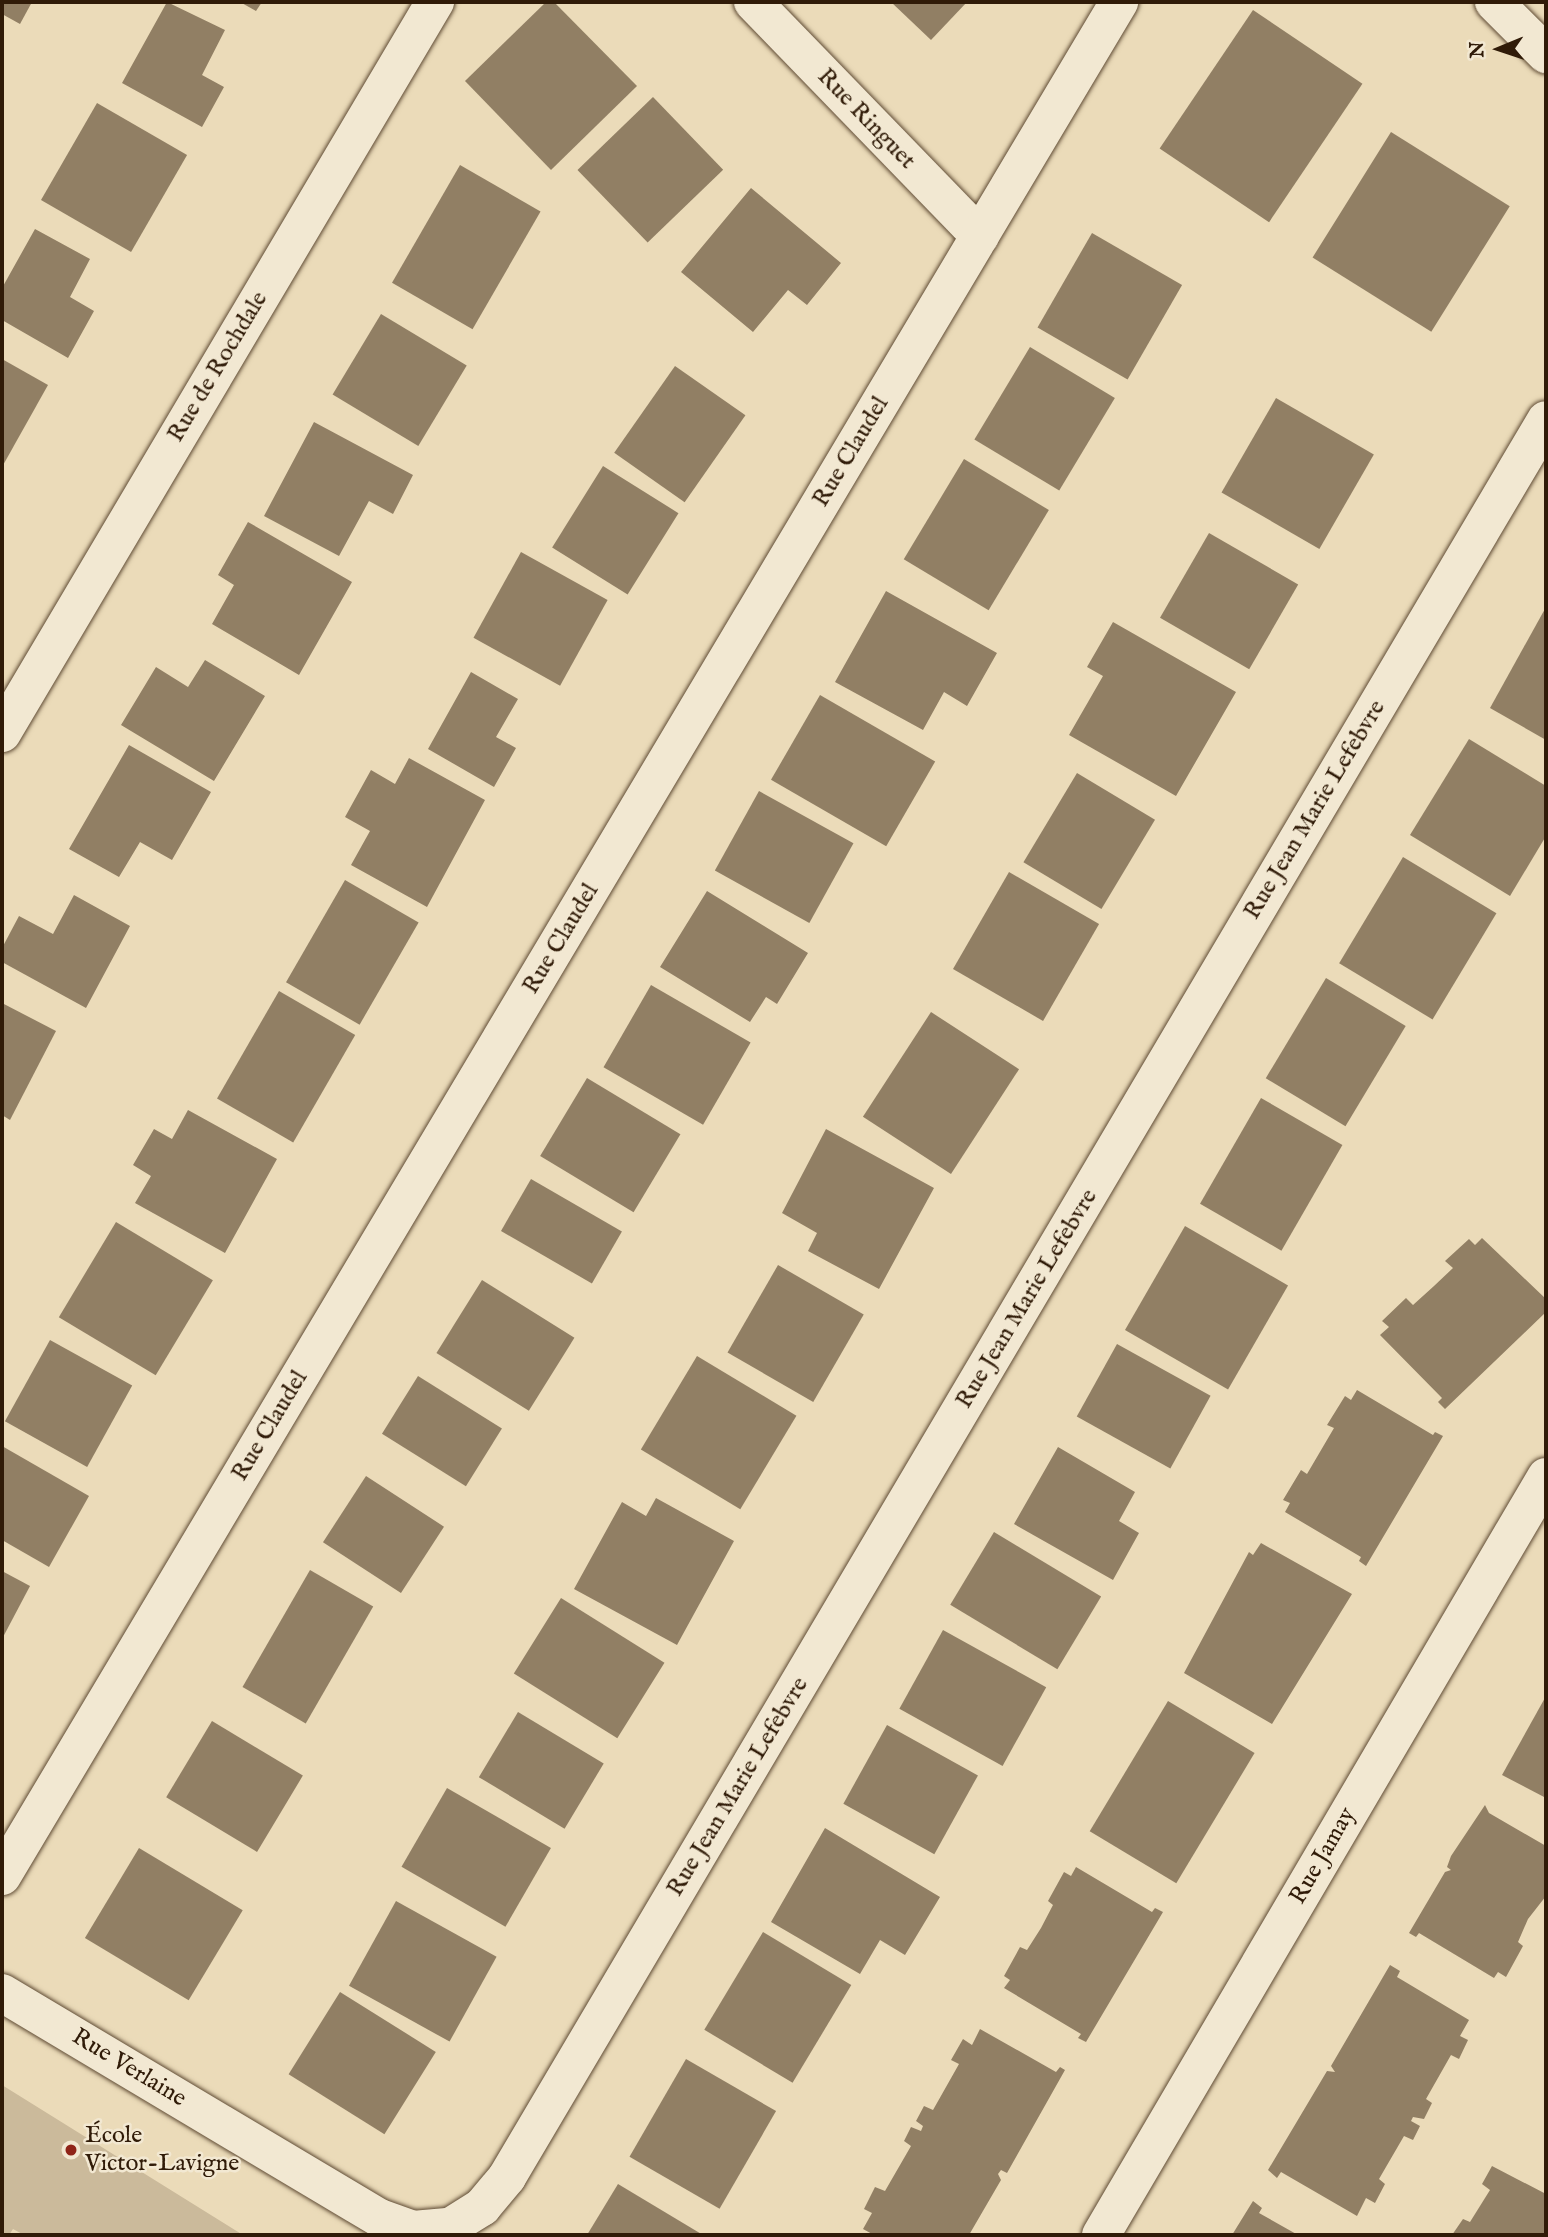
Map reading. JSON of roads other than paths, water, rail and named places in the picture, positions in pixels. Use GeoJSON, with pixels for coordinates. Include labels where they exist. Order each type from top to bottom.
{"type":"FeatureCollection","features":[{"type":"Feature","properties":{"kind":"street","name":"Rue de Rochdale"},"geometry":{"type":"LineString","coordinates":[[2,733],[435,2]]}},
{"type":"Feature","properties":{"kind":"street","name":"Rue Ringuet"},"geometry":{"type":"LineString","coordinates":[[753,2],[980,236]]}},
{"type":"Feature","properties":{"kind":"street","name":"Rue Claudel"},"geometry":{"type":"LineString","coordinates":[[2,1877],[1119,2]]}},
{"type":"Feature","properties":{"kind":"street"},"geometry":{"type":"LineString","coordinates":[[1494,2],[1546,54]]}},
{"type":"Feature","properties":{"kind":"street","name":"Rue Jean Marie Lefebvre"},"geometry":{"type":"LineString","coordinates":[[507,2177],[1546,420]]}},
{"type":"Feature","properties":{"kind":"street","name":"Rue Jamay"},"geometry":{"type":"LineString","coordinates":[[1101,2235],[1546,1477]]}},
{"type":"Feature","properties":{"kind":"street","name":"Rue Verlaine"},"geometry":{"type":"LineString","coordinates":[[2,1993],[380,2218],[413,2230],[450,2227],[482,2207],[507,2177]]}},
{"type":"Feature","properties":{"kind":"place","name":"École Victor-Lavigne"},"geometry":{"type":"Point","coordinates":[71,2150]}}]}
